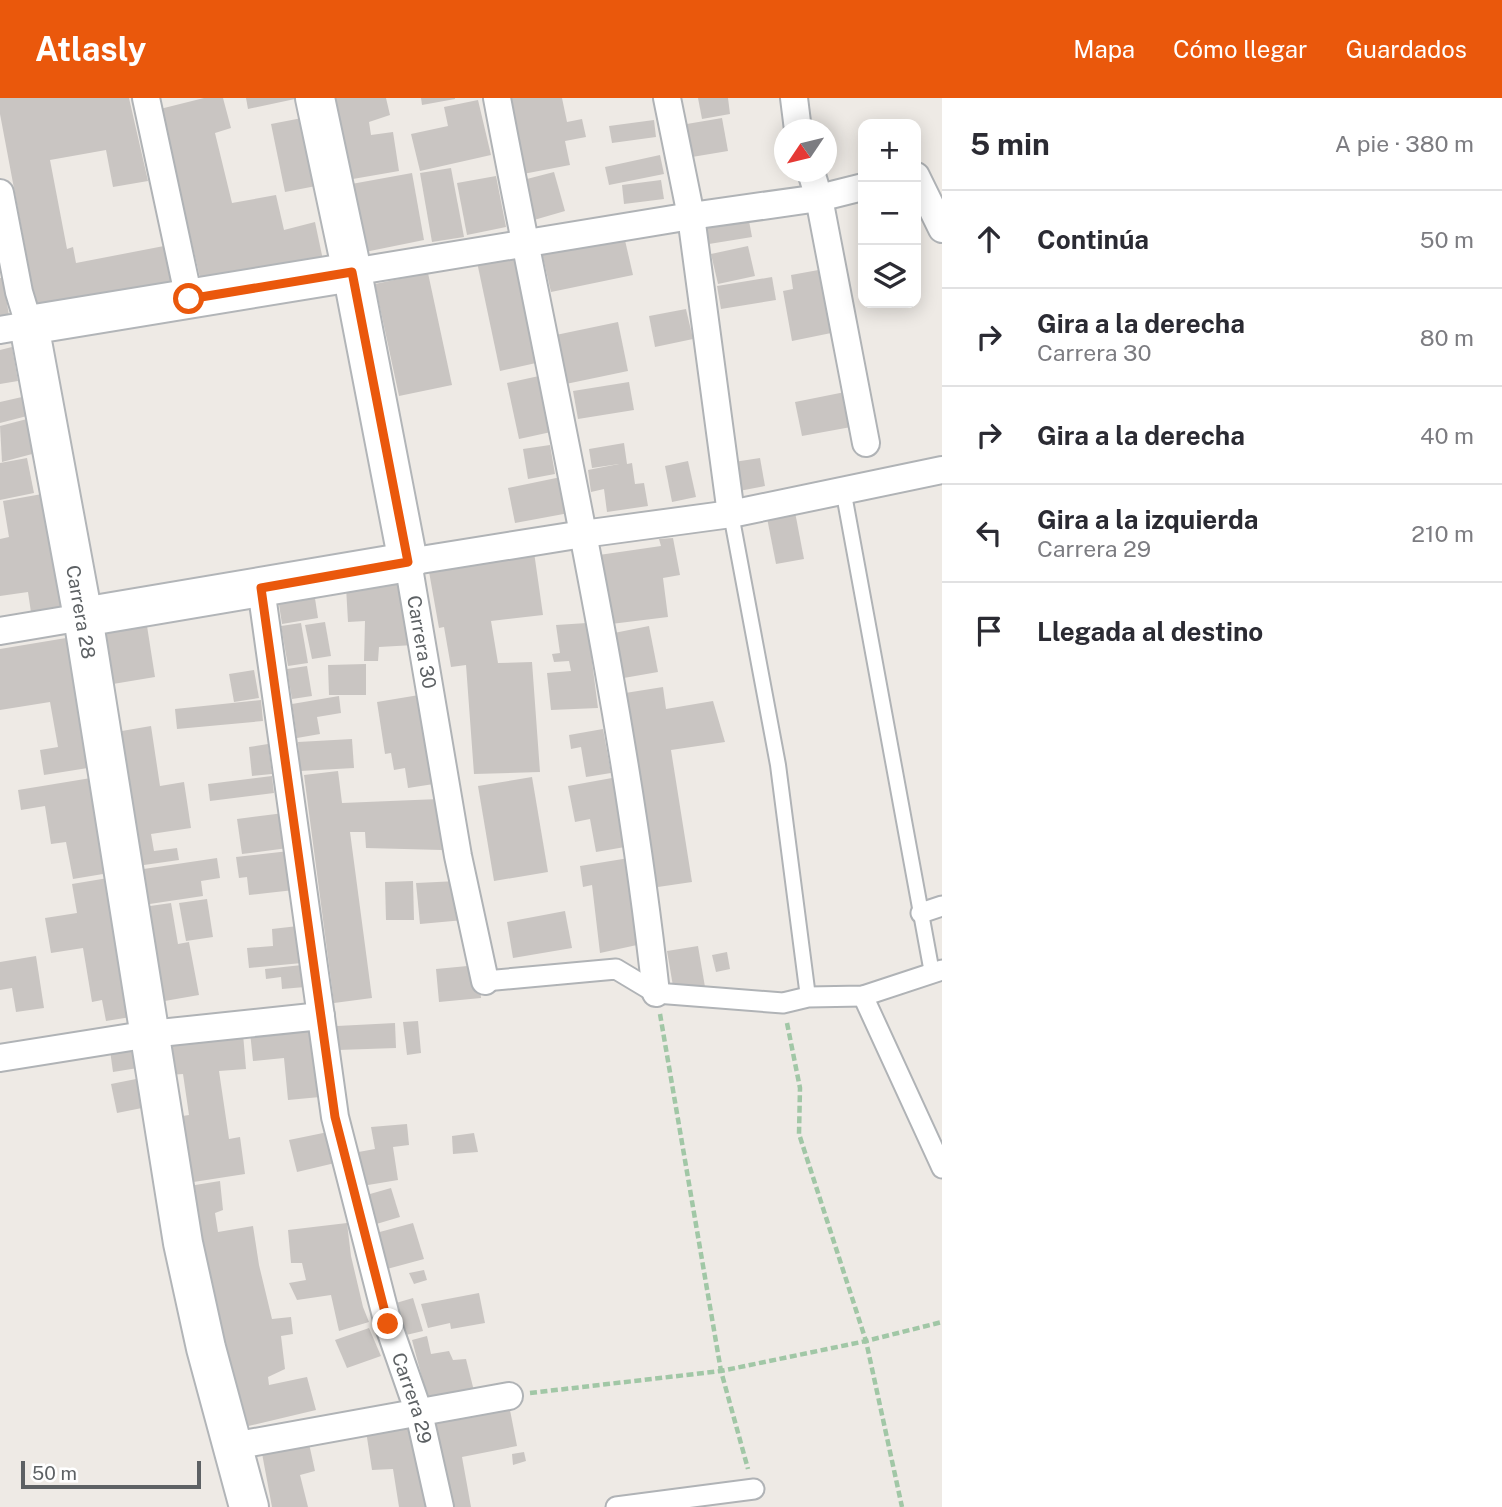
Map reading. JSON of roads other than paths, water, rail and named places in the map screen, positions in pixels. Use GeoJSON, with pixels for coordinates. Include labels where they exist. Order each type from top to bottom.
{"type":"FeatureCollection","features":[{"type":"Feature","properties":{"kind":"main road","name":"Carrera 30"},"geometry":{"type":"LineString","coordinates":[[315,98],[408,562]]}},
{"type":"Feature","properties":{"kind":"main road"},"geometry":{"type":"LineString","coordinates":[[14,328],[352,272]]}},
{"type":"Feature","properties":{"kind":"main road","name":"Carrera 28"},"geometry":{"type":"LineString","coordinates":[[14,328],[83,617],[183,1243],[206,1348],[249,1507]]}},
{"type":"Feature","properties":{"kind":"main road"},"geometry":{"type":"LineString","coordinates":[[83,617],[408,562]]}},
{"type":"Feature","properties":{"kind":"street"},"geometry":{"type":"LineString","coordinates":[[146,98],[189,299]]}},
{"type":"Feature","properties":{"kind":"street"},"geometry":{"type":"LineString","coordinates":[[497,98],[583,534],[644,888],[656,993]]}},
{"type":"Feature","properties":{"kind":"street"},"geometry":{"type":"LineString","coordinates":[[667,98],[691,215],[732,514]]}},
{"type":"Feature","properties":{"kind":"street"},"geometry":{"type":"LineString","coordinates":[[794,98],[797,119]]}},
{"type":"Feature","properties":{"kind":"street"},"geometry":{"type":"LineString","coordinates":[[814,182],[866,443]]}},
{"type":"Feature","properties":{"kind":"street"},"geometry":{"type":"LineString","coordinates":[[919,182],[942,229]]}},
{"type":"Feature","properties":{"kind":"street"},"geometry":{"type":"LineString","coordinates":[[352,272],[691,215],[819,198],[858,188]]}},
{"type":"Feature","properties":{"kind":"street","name":"Carrera 28"},"geometry":{"type":"LineString","coordinates":[[0,193],[19,292],[14,328]]}},
{"type":"Feature","properties":{"kind":"street"},"geometry":{"type":"LineString","coordinates":[[408,562],[732,514],[942,470]]}},
{"type":"Feature","properties":{"kind":"street","name":"Carrera 30"},"geometry":{"type":"LineString","coordinates":[[408,562],[458,856],[485,981]]}},
{"type":"Feature","properties":{"kind":"street","name":"Carrera 29"},"geometry":{"type":"LineString","coordinates":[[261,588],[335,1117],[388,1324],[419,1413],[440,1507]]}},
{"type":"Feature","properties":{"kind":"street"},"geometry":{"type":"LineString","coordinates":[[0,631],[83,617]]}},
{"type":"Feature","properties":{"kind":"street"},"geometry":{"type":"LineString","coordinates":[[921,914],[942,906]]}},
{"type":"Feature","properties":{"kind":"street"},"geometry":{"type":"LineString","coordinates":[[485,981],[616,969],[656,993],[783,1003],[808,997],[863,996],[937,972]]}},
{"type":"Feature","properties":{"kind":"street"},"geometry":{"type":"LineString","coordinates":[[863,996],[942,1168]]}},
{"type":"Feature","properties":{"kind":"street"},"geometry":{"type":"LineString","coordinates":[[0,1058],[150,1034],[321,1016]]}},
{"type":"Feature","properties":{"kind":"street"},"geometry":{"type":"LineString","coordinates":[[233,1446],[509,1395]]}},
{"type":"Feature","properties":{"kind":"street"},"geometry":{"type":"LineString","coordinates":[[617,1507],[754,1489]]}},
{"type":"Feature","properties":{"kind":"lane"},"geometry":{"type":"LineString","coordinates":[[843,489],[921,914],[937,972]]}},
{"type":"Feature","properties":{"kind":"lane"},"geometry":{"type":"LineString","coordinates":[[732,514],[778,765],[808,997]]}}]}
